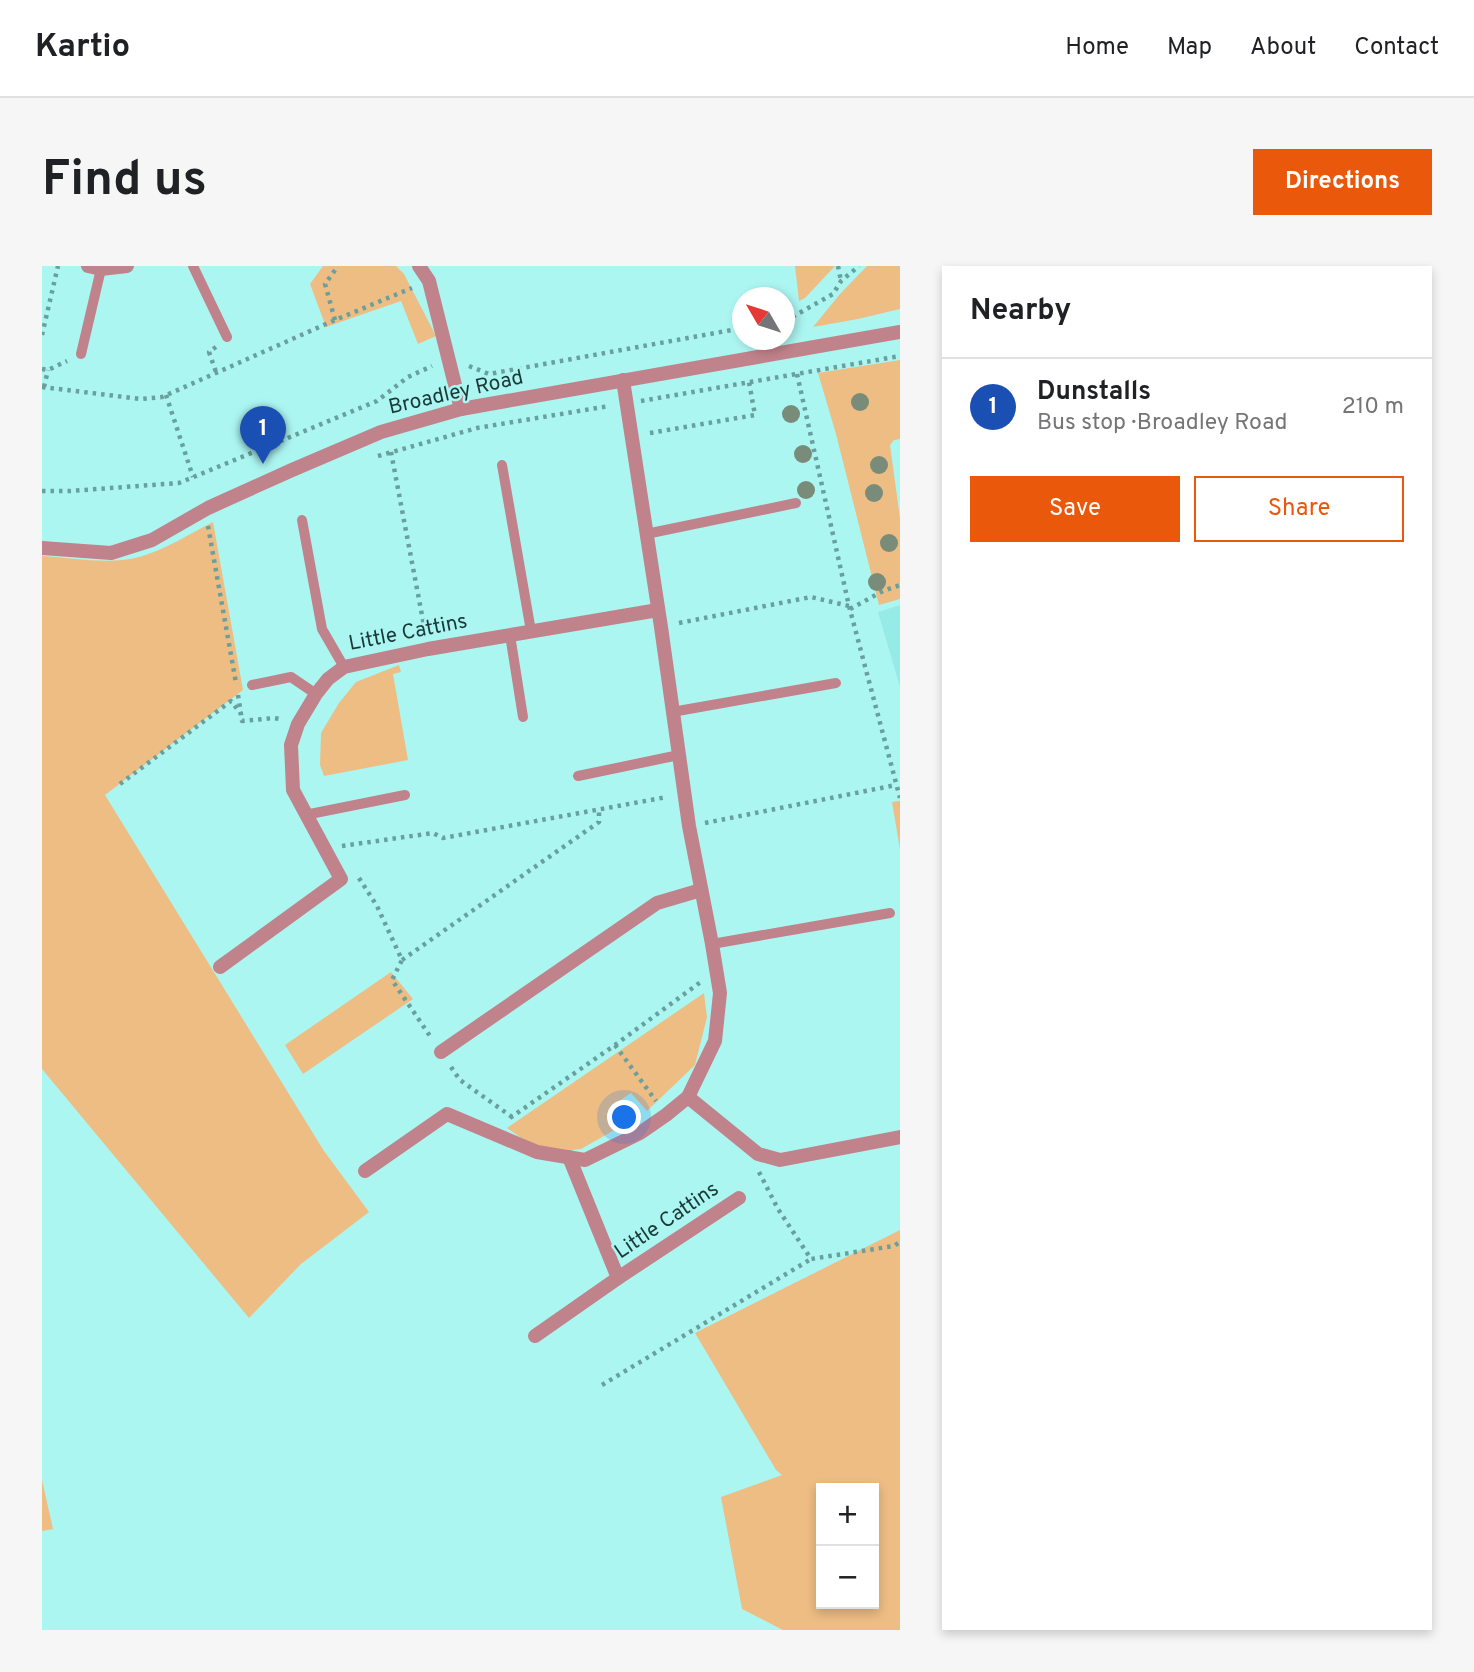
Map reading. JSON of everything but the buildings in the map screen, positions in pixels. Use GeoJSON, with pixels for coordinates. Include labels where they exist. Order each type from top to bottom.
{"type":"FeatureCollection","features":[{"type":"Feature","properties":{"kind":"street"},"geometry":{"type":"LineString","coordinates":[[94,268],[127,266]]}},
{"type":"Feature","properties":{"kind":"street"},"geometry":{"type":"LineString","coordinates":[[419,266],[429,281],[461,409]]}},
{"type":"Feature","properties":{"kind":"street","name":"Broadley Road"},"geometry":{"type":"LineString","coordinates":[[42,548],[111,554],[152,540],[208,508],[386,430],[461,409],[900,332]]}},
{"type":"Feature","properties":{"kind":"street"},"geometry":{"type":"LineString","coordinates":[[365,1171],[447,1114],[537,1152],[585,1160],[640,1133],[688,1097],[715,1041],[720,993],[688,826],[623,380]]}},
{"type":"Feature","properties":{"kind":"street","name":"Little Cattins"},"geometry":{"type":"LineString","coordinates":[[341,878],[293,790],[291,745],[298,724],[328,679],[344,667],[428,649],[658,610]]}},
{"type":"Feature","properties":{"kind":"street"},"geometry":{"type":"LineString","coordinates":[[220,967],[341,878]]}},
{"type":"Feature","properties":{"kind":"street"},"geometry":{"type":"LineString","coordinates":[[441,1052],[657,903],[701,890]]}},
{"type":"Feature","properties":{"kind":"street"},"geometry":{"type":"LineString","coordinates":[[688,1097],[758,1154],[780,1160],[900,1137]]}},
{"type":"Feature","properties":{"kind":"street","name":"Little Cattins"},"geometry":{"type":"LineString","coordinates":[[569,1157],[618,1278]]}},
{"type":"Feature","properties":{"kind":"street","name":"Little Cattins"},"geometry":{"type":"LineString","coordinates":[[535,1336],[739,1198]]}},
{"type":"Feature","properties":{"kind":"lane"},"geometry":{"type":"LineString","coordinates":[[193,266],[227,337]]}},
{"type":"Feature","properties":{"kind":"lane"},"geometry":{"type":"LineString","coordinates":[[80,354],[94,268]]}},
{"type":"Feature","properties":{"kind":"lane"},"geometry":{"type":"LineString","coordinates":[[502,465],[531,631]]}},
{"type":"Feature","properties":{"kind":"lane"},"geometry":{"type":"LineString","coordinates":[[646,534],[796,503]]}},
{"type":"Feature","properties":{"kind":"lane"},"geometry":{"type":"LineString","coordinates":[[302,520],[322,629],[344,667]]}},
{"type":"Feature","properties":{"kind":"lane"},"geometry":{"type":"LineString","coordinates":[[510,635],[523,717]]}},
{"type":"Feature","properties":{"kind":"lane"},"geometry":{"type":"LineString","coordinates":[[252,685],[291,677],[316,694]]}},
{"type":"Feature","properties":{"kind":"lane"},"geometry":{"type":"LineString","coordinates":[[672,712],[836,683]]}},
{"type":"Feature","properties":{"kind":"lane"},"geometry":{"type":"LineString","coordinates":[[579,776],[679,755]]}},
{"type":"Feature","properties":{"kind":"lane"},"geometry":{"type":"LineString","coordinates":[[305,816],[405,795]]}},
{"type":"Feature","properties":{"kind":"lane"},"geometry":{"type":"LineString","coordinates":[[712,944],[890,913]]}},
{"type":"Feature","properties":{"kind":"path"},"geometry":{"type":"LineString","coordinates":[[42,335],[58,266]]}},
{"type":"Feature","properties":{"kind":"path"},"geometry":{"type":"LineString","coordinates":[[335,320],[325,284],[338,266]]}},
{"type":"Feature","properties":{"kind":"path"},"geometry":{"type":"LineString","coordinates":[[838,266],[841,281]]}},
{"type":"Feature","properties":{"kind":"path"},"geometry":{"type":"LineString","coordinates":[[795,315],[833,294],[841,281],[859,266]]}},
{"type":"Feature","properties":{"kind":"path"},"geometry":{"type":"LineString","coordinates":[[80,354],[45,370],[43,387],[141,399],[166,395],[429,281]]}},
{"type":"Feature","properties":{"kind":"path"},"geometry":{"type":"LineString","coordinates":[[42,491],[180,483],[377,401],[408,377],[447,359],[489,374],[732,330]]}},
{"type":"Feature","properties":{"kind":"path"},"geometry":{"type":"LineString","coordinates":[[216,372],[209,352],[227,337]]}},
{"type":"Feature","properties":{"kind":"path"},"geometry":{"type":"LineString","coordinates":[[791,351],[850,608],[900,798]]}},
{"type":"Feature","properties":{"kind":"path"},"geometry":{"type":"LineString","coordinates":[[366,459],[477,428],[900,356]]}},
{"type":"Feature","properties":{"kind":"path"},"geometry":{"type":"LineString","coordinates":[[632,436],[755,415],[750,382]]}},
{"type":"Feature","properties":{"kind":"path"},"geometry":{"type":"LineString","coordinates":[[166,395],[193,477]]}},
{"type":"Feature","properties":{"kind":"path"},"geometry":{"type":"LineString","coordinates":[[391,452],[428,649]]}},
{"type":"Feature","properties":{"kind":"path"},"geometry":{"type":"LineString","coordinates":[[208,526],[243,721],[275,718],[298,724]]}},
{"type":"Feature","properties":{"kind":"path"},"geometry":{"type":"LineString","coordinates":[[661,627],[811,597],[850,608],[900,584]]}},
{"type":"Feature","properties":{"kind":"path"},"geometry":{"type":"LineString","coordinates":[[120,784],[231,701],[242,715]]}},
{"type":"Feature","properties":{"kind":"path"},"geometry":{"type":"LineString","coordinates":[[688,826],[896,785]]}},
{"type":"Feature","properties":{"kind":"path"},"geometry":{"type":"LineString","coordinates":[[324,849],[433,833],[443,838],[684,794]]}},
{"type":"Feature","properties":{"kind":"path"},"geometry":{"type":"LineString","coordinates":[[512,1117],[460,1080],[392,981],[402,960],[599,822],[600,810]]}},
{"type":"Feature","properties":{"kind":"path"},"geometry":{"type":"LineString","coordinates":[[341,878],[360,878],[377,906],[402,960]]}},
{"type":"Feature","properties":{"kind":"path"},"geometry":{"type":"LineString","coordinates":[[491,1133],[716,970]]}},
{"type":"Feature","properties":{"kind":"path"},"geometry":{"type":"LineString","coordinates":[[615,1045],[666,1115]]}},
{"type":"Feature","properties":{"kind":"path"},"geometry":{"type":"LineString","coordinates":[[758,1154],[759,1173],[778,1209],[811,1259]]}},
{"type":"Feature","properties":{"kind":"path"},"geometry":{"type":"LineString","coordinates":[[602,1385],[811,1259],[894,1245],[900,1241]]}},
{"type":"Feature","properties":{"kind":"shaded area"},"geometry":{"type":"Polygon","coordinates":[[[323,266],[396,266],[404,274],[436,336],[418,344],[401,301],[326,327],[310,284],[323,266]]]}},
{"type":"Feature","properties":{"kind":"shaded area"},"geometry":{"type":"Polygon","coordinates":[[[795,266],[835,266],[799,301],[795,266]]]}},
{"type":"Feature","properties":{"kind":"shaded area"},"geometry":{"type":"Polygon","coordinates":[[[867,266],[900,266],[900,309],[813,327],[840,294],[867,266]]]}},
{"type":"Feature","properties":{"kind":"shaded area"},"geometry":{"type":"Polygon","coordinates":[[[900,360],[900,439],[894,440],[890,445],[900,518],[900,599],[879,605],[818,373],[900,360]]]}},
{"type":"Feature","properties":{"kind":"shaded area"},"geometry":{"type":"Polygon","coordinates":[[[213,522],[243,690],[105,795],[324,1151],[369,1212],[301,1264],[249,1318],[42,1069],[42,556],[91,560],[139,557],[213,522]]]}},
{"type":"Feature","properties":{"kind":"shaded area"},"geometry":{"type":"Polygon","coordinates":[[[900,605],[900,687],[878,612],[900,605]]]}},
{"type":"Feature","properties":{"kind":"shaded area"},"geometry":{"type":"Polygon","coordinates":[[[399,665],[401,672],[393,674],[408,760],[324,776],[320,765],[321,733],[339,703],[356,682],[399,665]]]}},
{"type":"Feature","properties":{"kind":"shaded area"},"geometry":{"type":"Polygon","coordinates":[[[900,801],[900,849],[892,802],[900,801]]]}},
{"type":"Feature","properties":{"kind":"shaded area"},"geometry":{"type":"Polygon","coordinates":[[[391,972],[413,999],[303,1074],[285,1045],[391,972]]]}},
{"type":"Feature","properties":{"kind":"shaded area"},"geometry":{"type":"Polygon","coordinates":[[[704,993],[707,1017],[695,1065],[647,1111],[631,1093],[611,1107],[625,1124],[581,1149],[563,1151],[533,1146],[507,1128],[704,993]]]}},
{"type":"Feature","properties":{"kind":"shaded area"},"geometry":{"type":"Polygon","coordinates":[[[900,1230],[900,1630],[783,1630],[742,1609],[721,1497],[782,1475],[776,1470],[695,1333],[900,1230]]]}},
{"type":"Feature","properties":{"kind":"shaded area"},"geometry":{"type":"Polygon","coordinates":[[[42,1480],[53,1529],[42,1531],[42,1480]]]}},
{"type":"Feature","properties":{"kind":"place","name":"Dunstalls"},"geometry":{"type":"Point","coordinates":[263,464]}}]}
